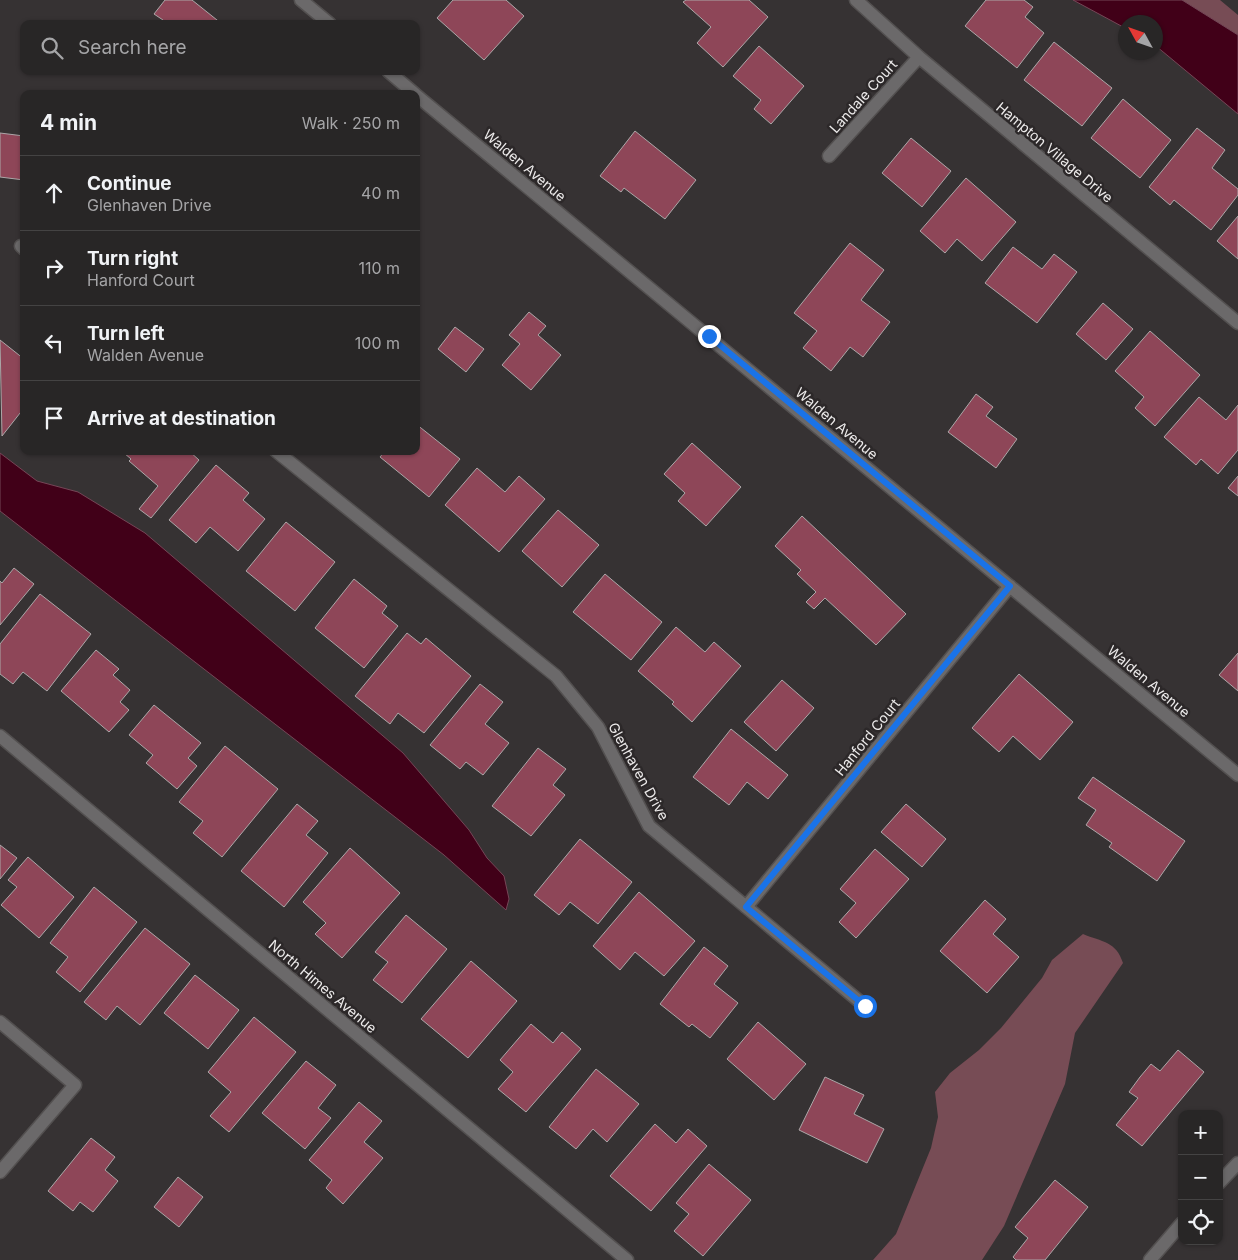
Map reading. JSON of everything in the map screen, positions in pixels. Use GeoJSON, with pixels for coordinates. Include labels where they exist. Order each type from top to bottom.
{"type":"FeatureCollection","features":[{"type":"Feature","properties":{"kind":"street"},"geometry":{"type":"LineString","coordinates":[[302,0],[325,20]]}},
{"type":"Feature","properties":{"kind":"street","name":"Hampton Village Drive"},"geometry":{"type":"LineString","coordinates":[[856,0],[919,57],[1238,323]]}},
{"type":"Feature","properties":{"kind":"street","name":"Landale Court"},"geometry":{"type":"LineString","coordinates":[[829,156],[919,57]]}},
{"type":"Feature","properties":{"kind":"street","name":"Walden Avenue"},"geometry":{"type":"LineString","coordinates":[[393,75],[411,90]]}},
{"type":"Feature","properties":{"kind":"street","name":"Walden Avenue"},"geometry":{"type":"LineString","coordinates":[[420,97],[1238,775]]}},
{"type":"Feature","properties":{"kind":"street","name":"Glenhaven Drive"},"geometry":{"type":"LineString","coordinates":[[281,455],[556,676],[598,727],[649,826],[865,1006]]}},
{"type":"Feature","properties":{"kind":"street","name":"Hanford Court"},"geometry":{"type":"LineString","coordinates":[[746,907],[1010,586]]}},
{"type":"Feature","properties":{"kind":"street","name":"North Himes Avenue"},"geometry":{"type":"LineString","coordinates":[[0,736],[627,1260]]}},
{"type":"Feature","properties":{"kind":"street"},"geometry":{"type":"LineString","coordinates":[[0,1022],[75,1085],[0,1172]]}},
{"type":"Feature","properties":{"kind":"street"},"geometry":{"type":"LineString","coordinates":[[1223,1179],[1238,1163]]}},
{"type":"Feature","properties":{"kind":"street"},"geometry":{"type":"LineString","coordinates":[[1150,1260],[1178,1228]]}},
{"type":"Feature","properties":{"kind":"shaded area"},"geometry":{"type":"Polygon","coordinates":[[[1073,0],[1182,0],[1238,35],[1238,114],[1163,52],[1163,15],[1118,15],[1118,24],[1073,0]]]}},
{"type":"Feature","properties":{"kind":"shaded area"},"geometry":{"type":"Polygon","coordinates":[[[1182,0],[1220,0],[1238,15],[1238,35],[1182,0]]]}},
{"type":"Feature","properties":{"kind":"shaded area"},"geometry":{"type":"Polygon","coordinates":[[[0,453],[37,481],[78,492],[145,533],[403,753],[469,830],[487,858],[504,876],[509,899],[506,910],[444,855],[0,511],[0,453]]]}},
{"type":"Feature","properties":{"kind":"shaded area"},"geometry":{"type":"Polygon","coordinates":[[[1083,934],[1108,943],[1116,950],[1123,963],[1075,1033],[1065,1084],[1004,1226],[982,1260],[873,1260],[896,1234],[931,1148],[938,1117],[935,1092],[950,1073],[979,1050],[1001,1028],[1042,978],[1052,960],[1083,934]]]}},
{"type":"Feature","properties":{"kind":"building"},"geometry":{"type":"Polygon","coordinates":[[[165,0],[192,0],[217,20],[163,20],[154,14],[165,0]]]}},
{"type":"Feature","properties":{"kind":"building"},"geometry":{"type":"Polygon","coordinates":[[[453,0],[506,0],[524,16],[484,60],[437,18],[453,0]]]}},
{"type":"Feature","properties":{"kind":"building"},"geometry":{"type":"Polygon","coordinates":[[[686,0],[749,0],[768,17],[723,67],[697,43],[711,27],[683,2],[686,0]]]}},
{"type":"Feature","properties":{"kind":"building"},"geometry":{"type":"Polygon","coordinates":[[[986,0],[1024,0],[1033,7],[1025,17],[1044,33],[1017,68],[965,26],[986,0]]]}},
{"type":"Feature","properties":{"kind":"building"},"geometry":{"type":"Polygon","coordinates":[[[1054,42],[1112,88],[1082,126],[1024,80],[1054,42]]]}},
{"type":"Feature","properties":{"kind":"building"},"geometry":{"type":"Polygon","coordinates":[[[759,46],[804,86],[771,124],[754,109],[761,100],[733,76],[759,46]]]}},
{"type":"Feature","properties":{"kind":"building"},"geometry":{"type":"Polygon","coordinates":[[[1123,99],[1171,140],[1140,178],[1091,138],[1123,99]]]}},
{"type":"Feature","properties":{"kind":"building"},"geometry":{"type":"Polygon","coordinates":[[[1197,128],[1225,150],[1212,168],[1238,189],[1238,195],[1211,230],[1174,200],[1170,205],[1149,187],[1197,128]]]}},
{"type":"Feature","properties":{"kind":"building"},"geometry":{"type":"Polygon","coordinates":[[[635,131],[696,180],[665,219],[624,188],[621,192],[600,176],[635,131]]]}},
{"type":"Feature","properties":{"kind":"building"},"geometry":{"type":"Polygon","coordinates":[[[0,133],[20,136],[20,180],[0,177],[0,133]]]}},
{"type":"Feature","properties":{"kind":"building"},"geometry":{"type":"Polygon","coordinates":[[[911,138],[951,171],[922,207],[882,173],[911,138]]]}},
{"type":"Feature","properties":{"kind":"building"},"geometry":{"type":"Polygon","coordinates":[[[966,178],[1016,222],[982,261],[957,239],[945,253],[920,231],[966,178]]]}},
{"type":"Feature","properties":{"kind":"building"},"geometry":{"type":"Polygon","coordinates":[[[1238,216],[1238,259],[1217,241],[1238,216]]]}},
{"type":"Feature","properties":{"kind":"building"},"geometry":{"type":"Polygon","coordinates":[[[850,243],[884,270],[861,300],[890,322],[863,357],[850,347],[831,371],[803,348],[817,331],[794,313],[850,243]]]}},
{"type":"Feature","properties":{"kind":"building"},"geometry":{"type":"Polygon","coordinates":[[[1013,247],[1042,269],[1054,254],[1077,272],[1037,323],[985,283],[1013,247]]]}},
{"type":"Feature","properties":{"kind":"building"},"geometry":{"type":"Polygon","coordinates":[[[1103,303],[1133,329],[1106,360],[1076,334],[1103,303]]]}},
{"type":"Feature","properties":{"kind":"building"},"geometry":{"type":"Polygon","coordinates":[[[529,312],[546,326],[538,335],[561,355],[531,390],[502,365],[520,344],[509,335],[529,312]]]}},
{"type":"Feature","properties":{"kind":"building"},"geometry":{"type":"Polygon","coordinates":[[[455,327],[484,349],[466,372],[438,349],[455,327]]]}},
{"type":"Feature","properties":{"kind":"building"},"geometry":{"type":"Polygon","coordinates":[[[1150,331],[1200,375],[1155,426],[1135,408],[1144,397],[1115,371],[1150,331]]]}},
{"type":"Feature","properties":{"kind":"building"},"geometry":{"type":"Polygon","coordinates":[[[0,340],[20,356],[20,413],[2,436],[0,340]]]}},
{"type":"Feature","properties":{"kind":"building"},"geometry":{"type":"Polygon","coordinates":[[[976,394],[993,407],[986,416],[1017,439],[996,468],[948,432],[976,394]]]}},
{"type":"Feature","properties":{"kind":"building"},"geometry":{"type":"Polygon","coordinates":[[[1199,397],[1226,420],[1238,405],[1238,450],[1218,474],[1201,459],[1196,465],[1164,437],[1199,397]]]}},
{"type":"Feature","properties":{"kind":"building"},"geometry":{"type":"Polygon","coordinates":[[[420,427],[460,459],[429,497],[380,457],[382,455],[420,455],[420,427]]]}},
{"type":"Feature","properties":{"kind":"building"},"geometry":{"type":"Polygon","coordinates":[[[692,443],[741,487],[706,526],[678,501],[685,493],[664,474],[692,443]]]}},
{"type":"Feature","properties":{"kind":"building"},"geometry":{"type":"Polygon","coordinates":[[[126,455],[193,455],[199,460],[151,518],[139,509],[158,486],[129,461],[131,459],[126,455]]]}},
{"type":"Feature","properties":{"kind":"building"},"geometry":{"type":"Polygon","coordinates":[[[216,465],[249,493],[243,500],[265,519],[238,551],[210,527],[196,543],[169,520],[216,465]]]}},
{"type":"Feature","properties":{"kind":"building"},"geometry":{"type":"Polygon","coordinates":[[[477,468],[505,492],[519,476],[545,499],[499,552],[445,505],[477,468]]]}},
{"type":"Feature","properties":{"kind":"building"},"geometry":{"type":"Polygon","coordinates":[[[1238,476],[1238,496],[1228,488],[1238,476]]]}},
{"type":"Feature","properties":{"kind":"building"},"geometry":{"type":"Polygon","coordinates":[[[558,510],[599,545],[562,587],[522,551],[558,510]]]}},
{"type":"Feature","properties":{"kind":"building"},"geometry":{"type":"Polygon","coordinates":[[[802,516],[906,614],[876,645],[825,598],[814,609],[806,602],[816,592],[797,574],[801,570],[775,546],[802,516]]]}},
{"type":"Feature","properties":{"kind":"building"},"geometry":{"type":"Polygon","coordinates":[[[286,522],[335,562],[295,611],[246,571],[286,522]]]}},
{"type":"Feature","properties":{"kind":"building"},"geometry":{"type":"Polygon","coordinates":[[[14,568],[34,584],[0,625],[0,581],[2,583],[14,568]]]}},
{"type":"Feature","properties":{"kind":"building"},"geometry":{"type":"Polygon","coordinates":[[[605,574],[662,622],[631,660],[573,612],[605,574]]]}},
{"type":"Feature","properties":{"kind":"building"},"geometry":{"type":"Polygon","coordinates":[[[354,579],[387,606],[382,613],[398,626],[364,668],[315,628],[354,579]]]}},
{"type":"Feature","properties":{"kind":"building"},"geometry":{"type":"Polygon","coordinates":[[[40,594],[91,634],[47,691],[23,672],[13,684],[0,674],[0,644],[40,594]]]}},
{"type":"Feature","properties":{"kind":"building"},"geometry":{"type":"Polygon","coordinates":[[[676,627],[705,652],[714,642],[741,666],[692,722],[672,704],[674,702],[638,671],[676,627]]]}},
{"type":"Feature","properties":{"kind":"building"},"geometry":{"type":"Polygon","coordinates":[[[407,633],[421,644],[426,638],[471,676],[424,733],[398,713],[390,724],[355,696],[407,633]]]}},
{"type":"Feature","properties":{"kind":"building"},"geometry":{"type":"Polygon","coordinates":[[[96,650],[119,669],[113,675],[130,690],[120,702],[129,710],[109,732],[61,691],[96,650]]]}},
{"type":"Feature","properties":{"kind":"building"},"geometry":{"type":"Polygon","coordinates":[[[1238,653],[1238,691],[1219,675],[1238,653]]]}},
{"type":"Feature","properties":{"kind":"building"},"geometry":{"type":"Polygon","coordinates":[[[1019,674],[1073,722],[1040,760],[1013,736],[999,752],[972,728],[1019,674]]]}},
{"type":"Feature","properties":{"kind":"building"},"geometry":{"type":"Polygon","coordinates":[[[782,680],[814,708],[776,751],[744,722],[782,680]]]}},
{"type":"Feature","properties":{"kind":"building"},"geometry":{"type":"Polygon","coordinates":[[[480,684],[503,702],[485,724],[509,743],[483,775],[466,762],[460,769],[430,745],[480,684]]]}},
{"type":"Feature","properties":{"kind":"building"},"geometry":{"type":"Polygon","coordinates":[[[154,705],[201,743],[188,758],[197,766],[177,789],[146,763],[153,755],[129,735],[154,705]]]}},
{"type":"Feature","properties":{"kind":"building"},"geometry":{"type":"Polygon","coordinates":[[[731,729],[788,775],[768,799],[747,782],[729,805],[693,777],[731,729]]]}},
{"type":"Feature","properties":{"kind":"building"},"geometry":{"type":"Polygon","coordinates":[[[225,746],[278,789],[222,857],[193,833],[203,821],[179,802],[225,746]]]}},
{"type":"Feature","properties":{"kind":"building"},"geometry":{"type":"Polygon","coordinates":[[[538,748],[566,769],[553,785],[565,795],[531,836],[492,806],[538,748]]]}},
{"type":"Feature","properties":{"kind":"building"},"geometry":{"type":"Polygon","coordinates":[[[1093,777],[1185,841],[1157,881],[1109,847],[1112,843],[1086,825],[1096,810],[1078,798],[1093,777]]]}},
{"type":"Feature","properties":{"kind":"building"},"geometry":{"type":"Polygon","coordinates":[[[297,804],[318,821],[306,835],[328,853],[284,907],[241,871],[297,804]]]}},
{"type":"Feature","properties":{"kind":"building"},"geometry":{"type":"Polygon","coordinates":[[[906,804],[946,839],[922,867],[881,832],[906,804]]]}},
{"type":"Feature","properties":{"kind":"building"},"geometry":{"type":"Polygon","coordinates":[[[580,839],[632,882],[598,924],[570,902],[559,915],[534,895],[580,839]]]}},
{"type":"Feature","properties":{"kind":"building"},"geometry":{"type":"Polygon","coordinates":[[[0,845],[17,858],[0,879],[0,845]]]}},
{"type":"Feature","properties":{"kind":"building"},"geometry":{"type":"Polygon","coordinates":[[[350,848],[400,893],[342,958],[315,934],[326,923],[303,902],[350,848]]]}},
{"type":"Feature","properties":{"kind":"building"},"geometry":{"type":"Polygon","coordinates":[[[875,849],[909,879],[856,938],[839,922],[856,903],[840,889],[875,849]]]}},
{"type":"Feature","properties":{"kind":"building"},"geometry":{"type":"Polygon","coordinates":[[[28,857],[74,897],[39,938],[1,905],[17,887],[8,880],[28,857]]]}},
{"type":"Feature","properties":{"kind":"building"},"geometry":{"type":"Polygon","coordinates":[[[94,887],[137,922],[80,992],[56,972],[68,957],[50,943],[94,887]]]}},
{"type":"Feature","properties":{"kind":"building"},"geometry":{"type":"Polygon","coordinates":[[[639,892],[695,941],[664,976],[635,952],[620,970],[593,946],[639,892]]]}},
{"type":"Feature","properties":{"kind":"building"},"geometry":{"type":"Polygon","coordinates":[[[985,900],[1006,919],[993,934],[1019,957],[987,993],[940,951],[985,900]]]}},
{"type":"Feature","properties":{"kind":"building"},"geometry":{"type":"Polygon","coordinates":[[[406,915],[447,949],[402,1003],[373,980],[388,962],[375,952],[406,915]]]}},
{"type":"Feature","properties":{"kind":"building"},"geometry":{"type":"Polygon","coordinates":[[[145,928],[190,964],[140,1025],[117,1006],[106,1020],[84,1002],[145,928]]]}},
{"type":"Feature","properties":{"kind":"building"},"geometry":{"type":"Polygon","coordinates":[[[704,947],[728,966],[714,984],[738,1003],[710,1038],[692,1024],[689,1027],[660,1004],[704,947]]]}},
{"type":"Feature","properties":{"kind":"building"},"geometry":{"type":"Polygon","coordinates":[[[471,961],[517,1001],[468,1058],[421,1019],[471,961]]]}},
{"type":"Feature","properties":{"kind":"building"},"geometry":{"type":"Polygon","coordinates":[[[195,975],[239,1010],[208,1049],[164,1013],[195,975]]]}},
{"type":"Feature","properties":{"kind":"building"},"geometry":{"type":"Polygon","coordinates":[[[254,1017],[296,1052],[229,1132],[210,1116],[231,1092],[208,1072],[254,1017]]]}},
{"type":"Feature","properties":{"kind":"building"},"geometry":{"type":"Polygon","coordinates":[[[758,1022],[806,1064],[774,1100],[727,1059],[758,1022]]]}},
{"type":"Feature","properties":{"kind":"building"},"geometry":{"type":"Polygon","coordinates":[[[531,1024],[553,1043],[562,1032],[581,1049],[526,1112],[498,1089],[513,1072],[500,1060],[531,1024]]]}},
{"type":"Feature","properties":{"kind":"building"},"geometry":{"type":"Polygon","coordinates":[[[1178,1050],[1204,1072],[1142,1146],[1116,1125],[1138,1098],[1129,1092],[1140,1077],[1151,1064],[1160,1071],[1178,1050]]]}},
{"type":"Feature","properties":{"kind":"building"},"geometry":{"type":"Polygon","coordinates":[[[306,1061],[336,1085],[318,1108],[331,1118],[305,1149],[262,1113],[306,1061]]]}},
{"type":"Feature","properties":{"kind":"building"},"geometry":{"type":"Polygon","coordinates":[[[596,1069],[639,1104],[607,1142],[593,1129],[576,1149],[549,1127],[596,1069]]]}},
{"type":"Feature","properties":{"kind":"building"},"geometry":{"type":"Polygon","coordinates":[[[825,1077],[864,1095],[854,1114],[884,1129],[867,1163],[799,1130],[825,1077]]]}},
{"type":"Feature","properties":{"kind":"building"},"geometry":{"type":"Polygon","coordinates":[[[359,1102],[382,1121],[364,1142],[383,1158],[343,1204],[326,1188],[332,1180],[309,1160],[359,1102]]]}},
{"type":"Feature","properties":{"kind":"building"},"geometry":{"type":"Polygon","coordinates":[[[655,1124],[676,1143],[688,1129],[707,1146],[651,1211],[610,1176],[655,1124]]]}},
{"type":"Feature","properties":{"kind":"building"},"geometry":{"type":"Polygon","coordinates":[[[91,1138],[115,1157],[105,1170],[118,1181],[93,1212],[80,1202],[73,1211],[48,1191],[91,1138]]]}},
{"type":"Feature","properties":{"kind":"building"},"geometry":{"type":"Polygon","coordinates":[[[709,1164],[751,1200],[703,1256],[674,1231],[689,1214],[676,1203],[709,1164]]]}},
{"type":"Feature","properties":{"kind":"building"},"geometry":{"type":"Polygon","coordinates":[[[178,1177],[203,1197],[179,1227],[154,1207],[178,1177]]]}},
{"type":"Feature","properties":{"kind":"building"},"geometry":{"type":"Polygon","coordinates":[[[1055,1180],[1088,1207],[1045,1260],[1016,1260],[1013,1257],[1028,1238],[1015,1227],[1055,1180]]]}},
{"type":"Feature","properties":{"kind":"route"},"geometry":{"type":"LineString","coordinates":[[709,336],[1010,586],[746,907],[865,1006]]}}]}
